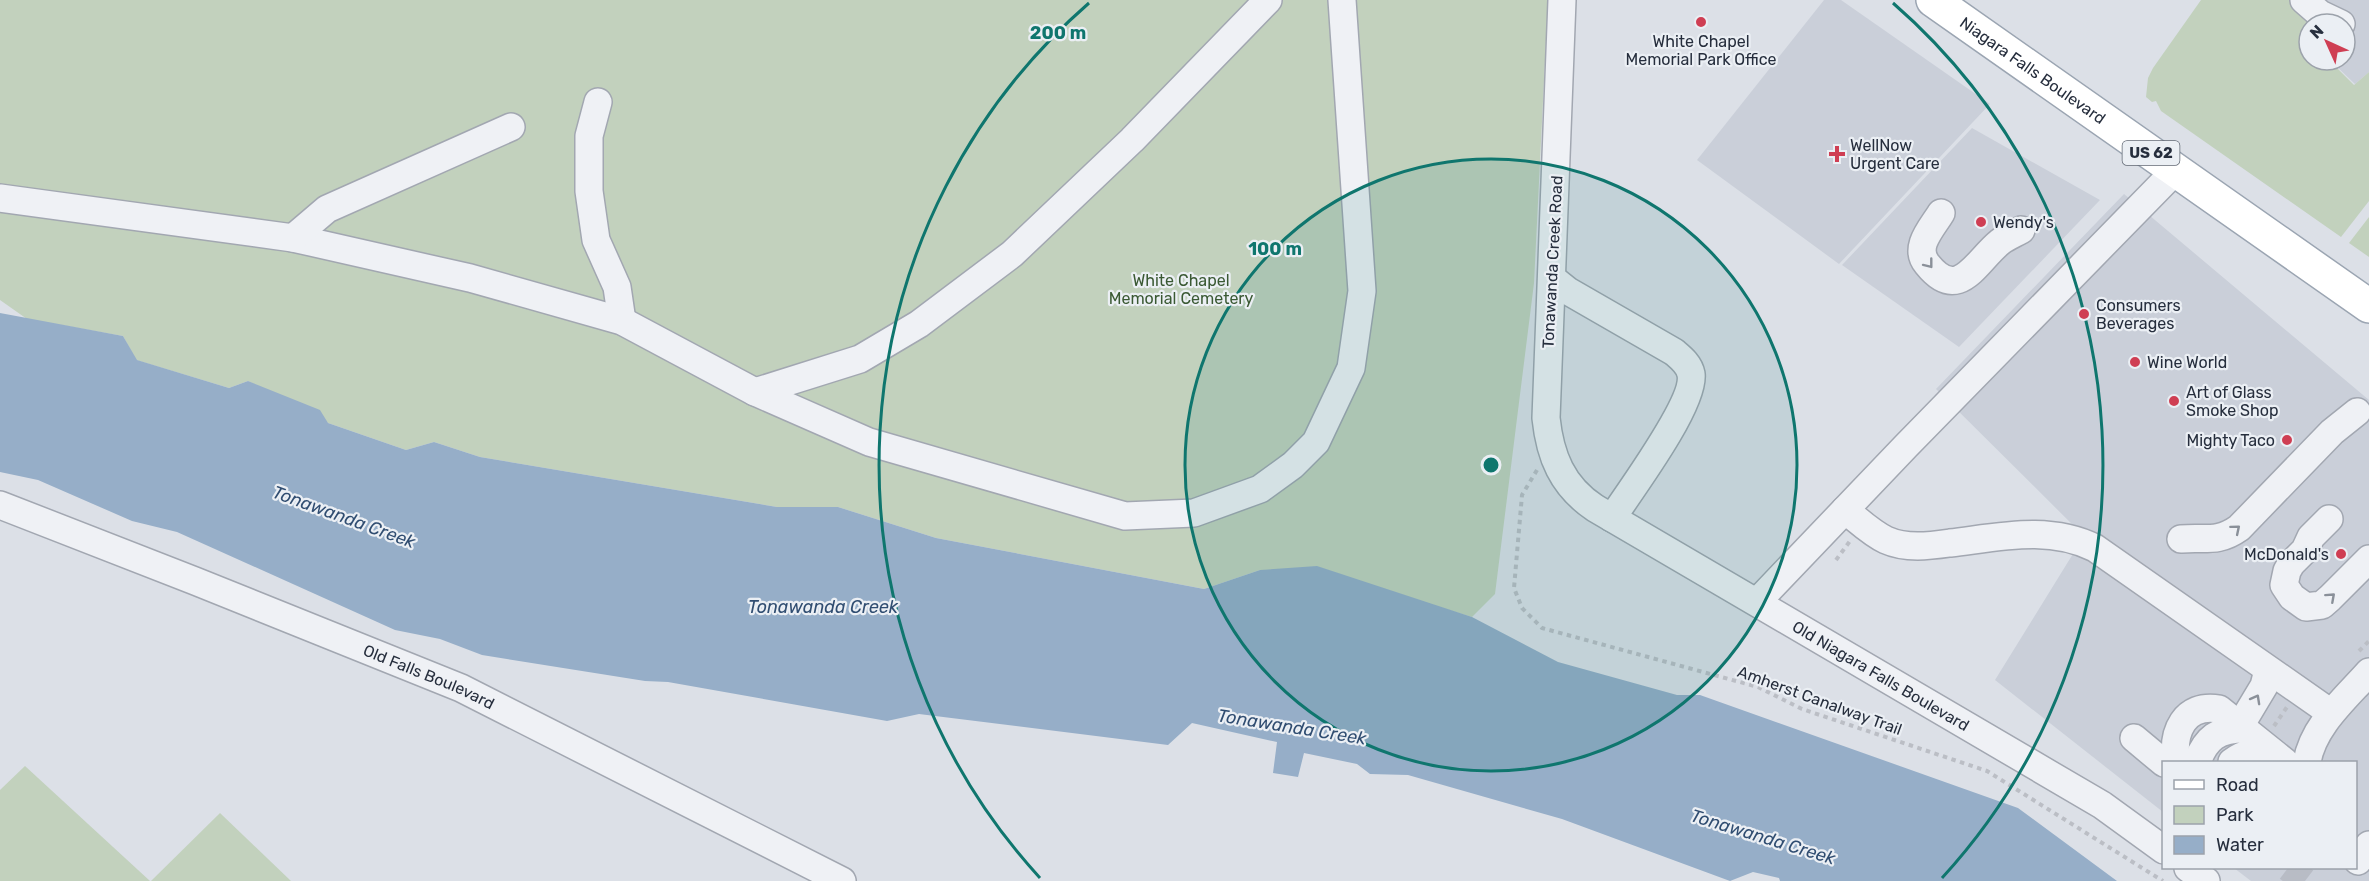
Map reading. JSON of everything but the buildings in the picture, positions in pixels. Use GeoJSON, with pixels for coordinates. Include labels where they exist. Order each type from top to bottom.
{"type":"FeatureCollection","features":[{"type":"Feature","properties":{"kind":"main road","name":"Niagara Falls Boulevard"},"geometry":{"type":"LineString","coordinates":[[1933,0],[2369,306]]}},
{"type":"Feature","properties":{"kind":"street"},"geometry":{"type":"LineString","coordinates":[[755,393],[860,359],[919,324],[1003,261],[1132,140],[1268,0]]}},
{"type":"Feature","properties":{"kind":"street"},"geometry":{"type":"LineString","coordinates":[[0,198],[293,238],[470,278],[622,321],[755,393],[869,442],[1125,516],[1194,513],[1260,489],[1293,465],[1316,442],[1351,368],[1362,291],[1342,0]]}},
{"type":"Feature","properties":{"kind":"street","name":"Tonawanda Creek Road"},"geometry":{"type":"LineString","coordinates":[[1562,0],[1552,279],[1545,400],[1548,435],[1558,469],[1567,483],[1603,513]]}},
{"type":"Feature","properties":{"kind":"street"},"geometry":{"type":"LineString","coordinates":[[2304,0],[2318,12]]}},
{"type":"Feature","properties":{"kind":"street"},"geometry":{"type":"LineString","coordinates":[[598,102],[589,136],[589,191],[596,240],[617,287],[622,321]]}},
{"type":"Feature","properties":{"kind":"street"},"geometry":{"type":"LineString","coordinates":[[293,238],[327,209],[511,127]]}},
{"type":"Feature","properties":{"kind":"street"},"geometry":{"type":"LineString","coordinates":[[1757,602],[1850,522],[2176,170]]}},
{"type":"Feature","properties":{"kind":"street"},"geometry":{"type":"LineString","coordinates":[[1941,213],[1922,246],[1921,252],[1923,259],[1942,278],[1959,280],[1969,275],[2001,241],[2021,230]]}},
{"type":"Feature","properties":{"kind":"street"},"geometry":{"type":"LineString","coordinates":[[1552,279],[1568,291],[1674,352],[1686,362],[1691,374],[1690,389],[1680,413],[1603,513]]}},
{"type":"Feature","properties":{"kind":"street"},"geometry":{"type":"LineString","coordinates":[[2181,539],[2202,537],[2216,539],[2228,536],[2239,528],[2332,432],[2356,412]]}},
{"type":"Feature","properties":{"kind":"street","name":"Old Falls Boulevard"},"geometry":{"type":"LineString","coordinates":[[0,505],[461,688],[842,881]]}},
{"type":"Feature","properties":{"kind":"street","name":"Old Niagara Falls Boulevard"},"geometry":{"type":"LineString","coordinates":[[1603,513],[2102,805],[2162,849]]}},
{"type":"Feature","properties":{"kind":"street"},"geometry":{"type":"LineString","coordinates":[[1850,522],[1887,540],[1907,545],[1931,546],[2041,533],[2078,539],[2095,548],[2331,713]]}},
{"type":"Feature","properties":{"kind":"street"},"geometry":{"type":"LineString","coordinates":[[2320,528],[2287,571],[2284,585],[2287,592],[2306,607],[2322,605],[2369,559]]}},
{"type":"Feature","properties":{"kind":"street"},"geometry":{"type":"LineString","coordinates":[[2307,761],[2309,750],[2362,664]]}},
{"type":"Feature","properties":{"kind":"street"},"geometry":{"type":"LineString","coordinates":[[2233,761],[2241,755],[2258,751],[2264,686],[2268,670]]}},
{"type":"Feature","properties":{"kind":"street"},"geometry":{"type":"LineString","coordinates":[[2176,761],[2177,733],[2182,723],[2195,710],[2206,706],[2219,709],[2258,737]]}},
{"type":"Feature","properties":{"kind":"street"},"geometry":{"type":"LineString","coordinates":[[2186,761],[2194,735],[2203,726],[2215,720],[2258,737]]}},
{"type":"Feature","properties":{"kind":"street"},"geometry":{"type":"LineString","coordinates":[[2197,761],[2201,749],[2210,739],[2226,729],[2258,737]]}},
{"type":"Feature","properties":{"kind":"street"},"geometry":{"type":"LineString","coordinates":[[2213,761],[2223,748],[2237,741],[2258,737]]}},
{"type":"Feature","properties":{"kind":"street"},"geometry":{"type":"LineString","coordinates":[[2134,738],[2162,762]]}},
{"type":"Feature","properties":{"kind":"street"},"geometry":{"type":"LineString","coordinates":[[2191,869],[2206,881]]}},
{"type":"Feature","properties":{"kind":"path","name":"Amherst Canalway Trail"},"geometry":{"type":"LineString","coordinates":[[1538,468],[1522,495],[1514,588],[1522,608],[1542,628],[1758,687],[1802,709],[1987,771],[2163,881]]}},
{"type":"Feature","properties":{"kind":"path"},"geometry":{"type":"LineString","coordinates":[[1836,560],[1850,522]]}},
{"type":"Feature","properties":{"kind":"path"},"geometry":{"type":"LineString","coordinates":[[2362,664],[2369,641]]}},
{"type":"Feature","properties":{"kind":"path"},"geometry":{"type":"LineString","coordinates":[[2258,737],[2289,704]]}},
{"type":"Feature","properties":{"kind":"shaded area"},"geometry":{"type":"Polygon","coordinates":[[[1824,0],[1841,0],[1990,104],[1839,264],[1697,160],[1824,0]]]}},
{"type":"Feature","properties":{"kind":"shaded area"},"geometry":{"type":"Polygon","coordinates":[[[2292,0],[2369,0],[2369,72],[2355,84],[2342,72],[2357,72],[2357,12],[2318,12],[2292,0]]]}},
{"type":"Feature","properties":{"kind":"shaded area"},"geometry":{"type":"Polygon","coordinates":[[[1972,128],[2100,200],[1959,347],[1842,265],[1972,128]]]}},
{"type":"Feature","properties":{"kind":"shaded area"},"geometry":{"type":"Polygon","coordinates":[[[2124,194],[2369,400],[2369,881],[2251,881],[2235,869],[2357,869],[2357,761],[2162,761],[2162,811],[1995,680],[2084,536],[1936,389],[2124,194]]]}},
{"type":"Feature","properties":{"kind":"green space","name":"White Chapel Memorial Cemetery"},"geometry":{"type":"Polygon","coordinates":[[[0,0],[1548,0],[1534,283],[1495,594],[1472,617],[1416,600],[1260,570],[1204,589],[936,538],[838,507],[777,507],[480,457],[434,442],[406,450],[328,423],[248,381],[229,388],[136,360],[123,336],[27,319],[0,300],[0,0]]]}},
{"type":"Feature","properties":{"kind":"green space"},"geometry":{"type":"Polygon","coordinates":[[[2201,0],[2289,0],[2300,12],[2297,12],[2297,72],[2341,72],[2354,85],[2369,72],[2369,201],[2341,237],[2161,111],[2156,101],[2152,102],[2146,97],[2148,78],[2201,0]]]}},
{"type":"Feature","properties":{"kind":"green space"},"geometry":{"type":"Polygon","coordinates":[[[2369,217],[2369,257],[2349,243],[2369,217]]]}},
{"type":"Feature","properties":{"kind":"green space"},"geometry":{"type":"Polygon","coordinates":[[[25,766],[150,881],[0,881],[0,790],[25,766]]]}},
{"type":"Feature","properties":{"kind":"green space"},"geometry":{"type":"Polygon","coordinates":[[[220,813],[291,881],[151,881],[220,813]]]}},
{"type":"Feature","properties":{"kind":"water","name":"Tonawanda Creek"},"geometry":{"type":"Polygon","coordinates":[[[0,313],[123,336],[137,360],[229,388],[248,381],[320,410],[328,423],[406,450],[434,442],[480,457],[777,507],[838,507],[936,538],[1204,589],[1260,570],[1317,566],[1472,617],[1558,662],[1677,695],[1700,695],[2018,808],[2117,881],[1780,881],[1779,878],[1753,872],[1730,881],[1562,819],[1408,775],[1370,774],[1357,764],[1304,753],[1298,777],[1273,773],[1277,742],[1192,723],[1168,745],[919,714],[887,721],[668,682],[645,681],[482,655],[440,639],[395,630],[177,532],[132,521],[38,480],[0,472],[0,313]]]}},
{"type":"Feature","properties":{"kind":"tunnel"},"geometry":{"type":"LineString","coordinates":[[2289,869],[2305,881]]}},
{"type":"Feature","properties":{"kind":"place","name":"White Chapel Memorial Park Office"},"geometry":{"type":"Point","coordinates":[1701,22]}},
{"type":"Feature","properties":{"kind":"place","name":"WellNow Urgent Care"},"geometry":{"type":"Point","coordinates":[1837,154]}},
{"type":"Feature","properties":{"kind":"place","name":"Wendy's"},"geometry":{"type":"Point","coordinates":[1981,222]}},
{"type":"Feature","properties":{"kind":"place","name":"Consumers Beverages"},"geometry":{"type":"Point","coordinates":[2084,314]}},
{"type":"Feature","properties":{"kind":"place","name":"Wine World"},"geometry":{"type":"Point","coordinates":[2135,362]}},
{"type":"Feature","properties":{"kind":"place","name":"Art of Glass Smoke Shop"},"geometry":{"type":"Point","coordinates":[2174,401]}},
{"type":"Feature","properties":{"kind":"place","name":"Mighty Taco"},"geometry":{"type":"Point","coordinates":[2287,440]}},
{"type":"Feature","properties":{"kind":"place","name":"McDonald's"},"geometry":{"type":"Point","coordinates":[2341,554]}}]}
